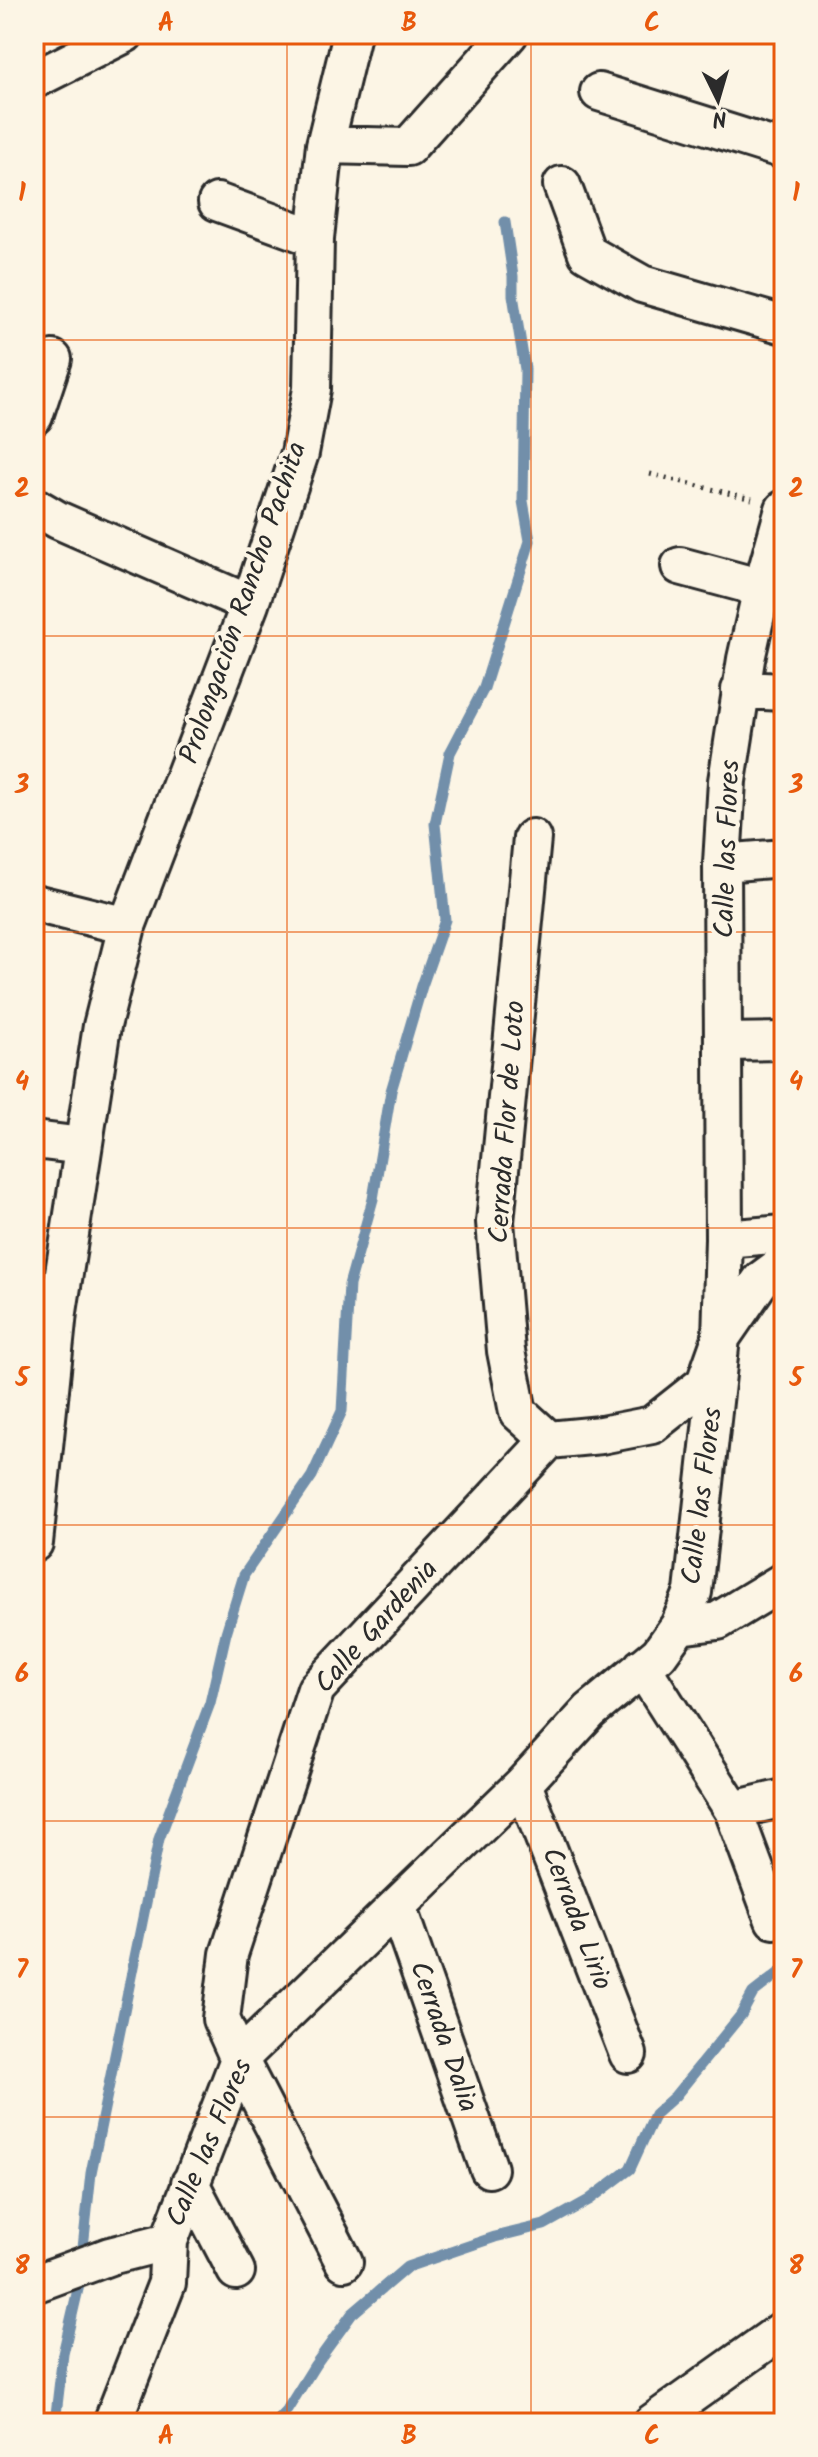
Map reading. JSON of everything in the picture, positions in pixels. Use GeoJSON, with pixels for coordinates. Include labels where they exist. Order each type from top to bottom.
{"type":"FeatureCollection","features":[{"type":"Feature","properties":{"kind":"street"},"geometry":{"type":"LineString","coordinates":[[34,80],[125,34]]}},
{"type":"Feature","properties":{"kind":"street","name":"Prolongación Rancho Pachita"},"geometry":{"type":"LineString","coordinates":[[34,1543],[58,1312],[102,1026],[127,926],[250,604],[300,453],[312,389],[315,238],[325,145],[352,34]]}},
{"type":"Feature","properties":{"kind":"street"},"geometry":{"type":"LineString","coordinates":[[325,145],[408,147],[509,34]]}},
{"type":"Feature","properties":{"kind":"street"},"geometry":{"type":"LineString","coordinates":[[599,92],[784,150]]}},
{"type":"Feature","properties":{"kind":"street"},"geometry":{"type":"LineString","coordinates":[[562,185],[587,253],[642,284],[784,325]]}},
{"type":"Feature","properties":{"kind":"street"},"geometry":{"type":"LineString","coordinates":[[217,202],[315,238]]}},
{"type":"Feature","properties":{"kind":"street"},"geometry":{"type":"LineString","coordinates":[[34,416],[53,359]]}},
{"type":"Feature","properties":{"kind":"street","name":"Calle las Flores"},"geometry":{"type":"LineString","coordinates":[[112,2423],[167,2283],[169,2241],[239,2059],[523,1784],[590,1711],[659,1654],[679,1626],[693,1592],[721,1338],[724,1239],[722,863],[727,781],[740,690],[762,588],[769,504]]}},
{"type":"Feature","properties":{"kind":"street"},"geometry":{"type":"LineString","coordinates":[[34,506],[58,520],[250,604]]}},
{"type":"Feature","properties":{"kind":"street"},"geometry":{"type":"LineString","coordinates":[[680,566],[762,588]]}},
{"type":"Feature","properties":{"kind":"street"},"geometry":{"type":"LineString","coordinates":[[740,690],[784,692]]}},
{"type":"Feature","properties":{"kind":"street","name":"Cerrada Flor de Loto"},"geometry":{"type":"LineString","coordinates":[[532,838],[495,1222],[506,1351],[518,1412],[549,1440]]}},
{"type":"Feature","properties":{"kind":"street"},"geometry":{"type":"LineString","coordinates":[[722,863],[784,858]]}},
{"type":"Feature","properties":{"kind":"street"},"geometry":{"type":"LineString","coordinates":[[34,903],[127,926]]}},
{"type":"Feature","properties":{"kind":"street"},"geometry":{"type":"LineString","coordinates":[[724,1042],[784,1041]]}},
{"type":"Feature","properties":{"kind":"street"},"geometry":{"type":"LineString","coordinates":[[34,1140],[83,1146]]}},
{"type":"Feature","properties":{"kind":"street"},"geometry":{"type":"LineString","coordinates":[[724,1239],[784,1234]]}},
{"type":"Feature","properties":{"kind":"street"},"geometry":{"type":"LineString","coordinates":[[549,1440],[652,1425],[705,1383],[721,1338],[761,1280],[784,1263]]}},
{"type":"Feature","properties":{"kind":"street","name":"Calle Gardenia"},"geometry":{"type":"LineString","coordinates":[[344,2262],[221,2019],[229,1954],[316,1689],[549,1440]]}},
{"type":"Feature","properties":{"kind":"street"},"geometry":{"type":"LineString","coordinates":[[679,1626],[718,1621],[784,1581]]}},
{"type":"Feature","properties":{"kind":"street"},"geometry":{"type":"LineString","coordinates":[[642,1667],[733,1810],[774,1920]]}},
{"type":"Feature","properties":{"kind":"street","name":"Cerrada Lirio"},"geometry":{"type":"LineString","coordinates":[[523,1784],[628,2054]]}},
{"type":"Feature","properties":{"kind":"street"},"geometry":{"type":"LineString","coordinates":[[733,1810],[784,1798]]}},
{"type":"Feature","properties":{"kind":"street","name":"Cerrada Dalia"},"geometry":{"type":"LineString","coordinates":[[397,1906],[489,2169]]}},
{"type":"Feature","properties":{"kind":"street"},"geometry":{"type":"LineString","coordinates":[[190,2183],[236,2271]]}},
{"type":"Feature","properties":{"kind":"street"},"geometry":{"type":"LineString","coordinates":[[34,2284],[110,2256],[169,2241]]}},
{"type":"Feature","properties":{"kind":"street"},"geometry":{"type":"LineString","coordinates":[[652,2423],[784,2329]]}},
{"type":"Feature","properties":{"kind":"path"},"geometry":{"type":"LineString","coordinates":[[650,474],[769,504]]}},
{"type":"Feature","properties":{"kind":"waterway"},"geometry":{"type":"LineString","coordinates":[[55,2423],[63,2354],[79,2285],[91,2173],[159,1839],[210,1703],[226,1633],[244,1575],[312,1476],[342,1411],[349,1285],[373,1199],[391,1091],[445,920],[435,824],[450,753],[484,688],[530,541],[523,501],[525,369],[505,222]]}},
{"type":"Feature","properties":{"kind":"waterway"},"geometry":{"type":"LineString","coordinates":[[275,2423],[352,2314],[407,2267],[495,2237],[544,2225],[589,2200],[630,2169],[655,2114],[675,2096],[741,2015],[753,1993],[784,1969]]}}]}
